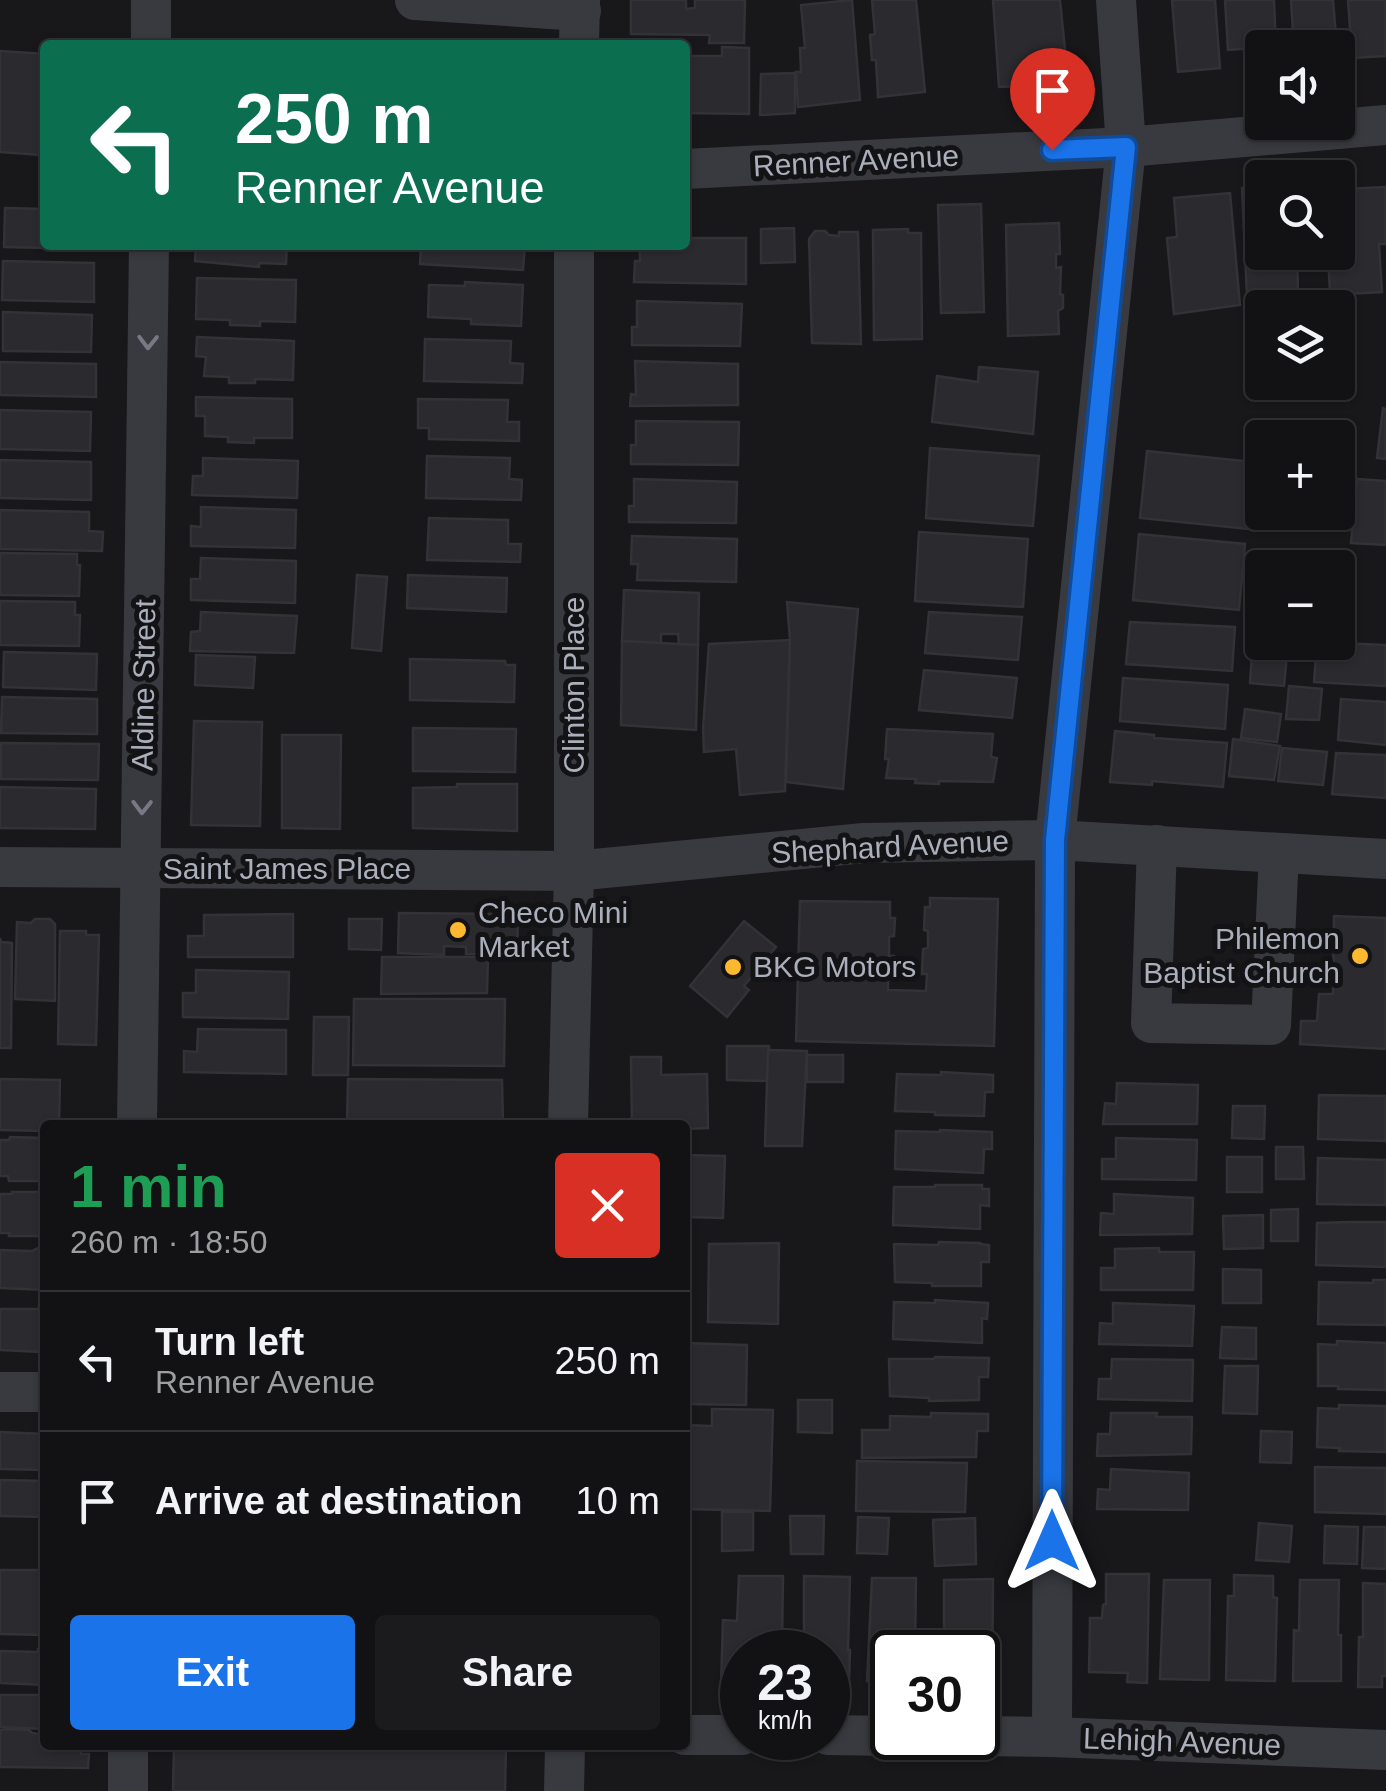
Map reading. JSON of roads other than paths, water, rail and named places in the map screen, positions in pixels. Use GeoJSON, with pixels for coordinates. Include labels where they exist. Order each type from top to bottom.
{"type":"FeatureCollection","features":[{"type":"Feature","properties":{"kind":"street"},"geometry":{"type":"LineString","coordinates":[[151,40],[152,0]]}},
{"type":"Feature","properties":{"kind":"street"},"geometry":{"type":"LineString","coordinates":[[415,0],[580,19]]}},
{"type":"Feature","properties":{"kind":"street"},"geometry":{"type":"LineString","coordinates":[[1052,1737],[1055,840],[1126,147],[1116,0]]}},
{"type":"Feature","properties":{"kind":"street","name":"Renner Avenue"},"geometry":{"type":"LineString","coordinates":[[690,170],[1126,147],[1386,125]]}},
{"type":"Feature","properties":{"kind":"street","name":"Aldine Street"},"geometry":{"type":"LineString","coordinates":[[136,1120],[149,250]]}},
{"type":"Feature","properties":{"kind":"street","name":"Clinton Place"},"geometry":{"type":"LineString","coordinates":[[568,1120],[574,871],[574,250]]}},
{"type":"Feature","properties":{"kind":"street","name":"Shephard Avenue"},"geometry":{"type":"LineString","coordinates":[[574,871],[864,843],[1055,840],[1386,859]]}},
{"type":"Feature","properties":{"kind":"street"},"geometry":{"type":"LineString","coordinates":[[1156,846],[1151,1023],[1271,1025],[1279,853]]}},
{"type":"Feature","properties":{"kind":"street","name":"Saint James Place"},"geometry":{"type":"LineString","coordinates":[[0,867],[574,871]]}},
{"type":"Feature","properties":{"kind":"street"},"geometry":{"type":"LineString","coordinates":[[0,1392],[40,1392]]}},
{"type":"Feature","properties":{"kind":"street"},"geometry":{"type":"LineString","coordinates":[[690,1734],[720,1735]]}},
{"type":"Feature","properties":{"kind":"street","name":"Lehigh Avenue"},"geometry":{"type":"LineString","coordinates":[[1000,1736],[1386,1750]]}},
{"type":"Feature","properties":{"kind":"street"},"geometry":{"type":"LineString","coordinates":[[128,1750],[128,1791]]}},
{"type":"Feature","properties":{"kind":"street"},"geometry":{"type":"LineString","coordinates":[[564,1791],[565,1750]]}},
{"type":"Feature","properties":{"kind":"place","name":"Checo Mini Market"},"geometry":{"type":"Point","coordinates":[458,930]}},
{"type":"Feature","properties":{"kind":"place","name":"Philemon Baptist Church"},"geometry":{"type":"Point","coordinates":[1360,956]}},
{"type":"Feature","properties":{"kind":"place","name":"BKG Motors"},"geometry":{"type":"Point","coordinates":[733,967]}}]}
